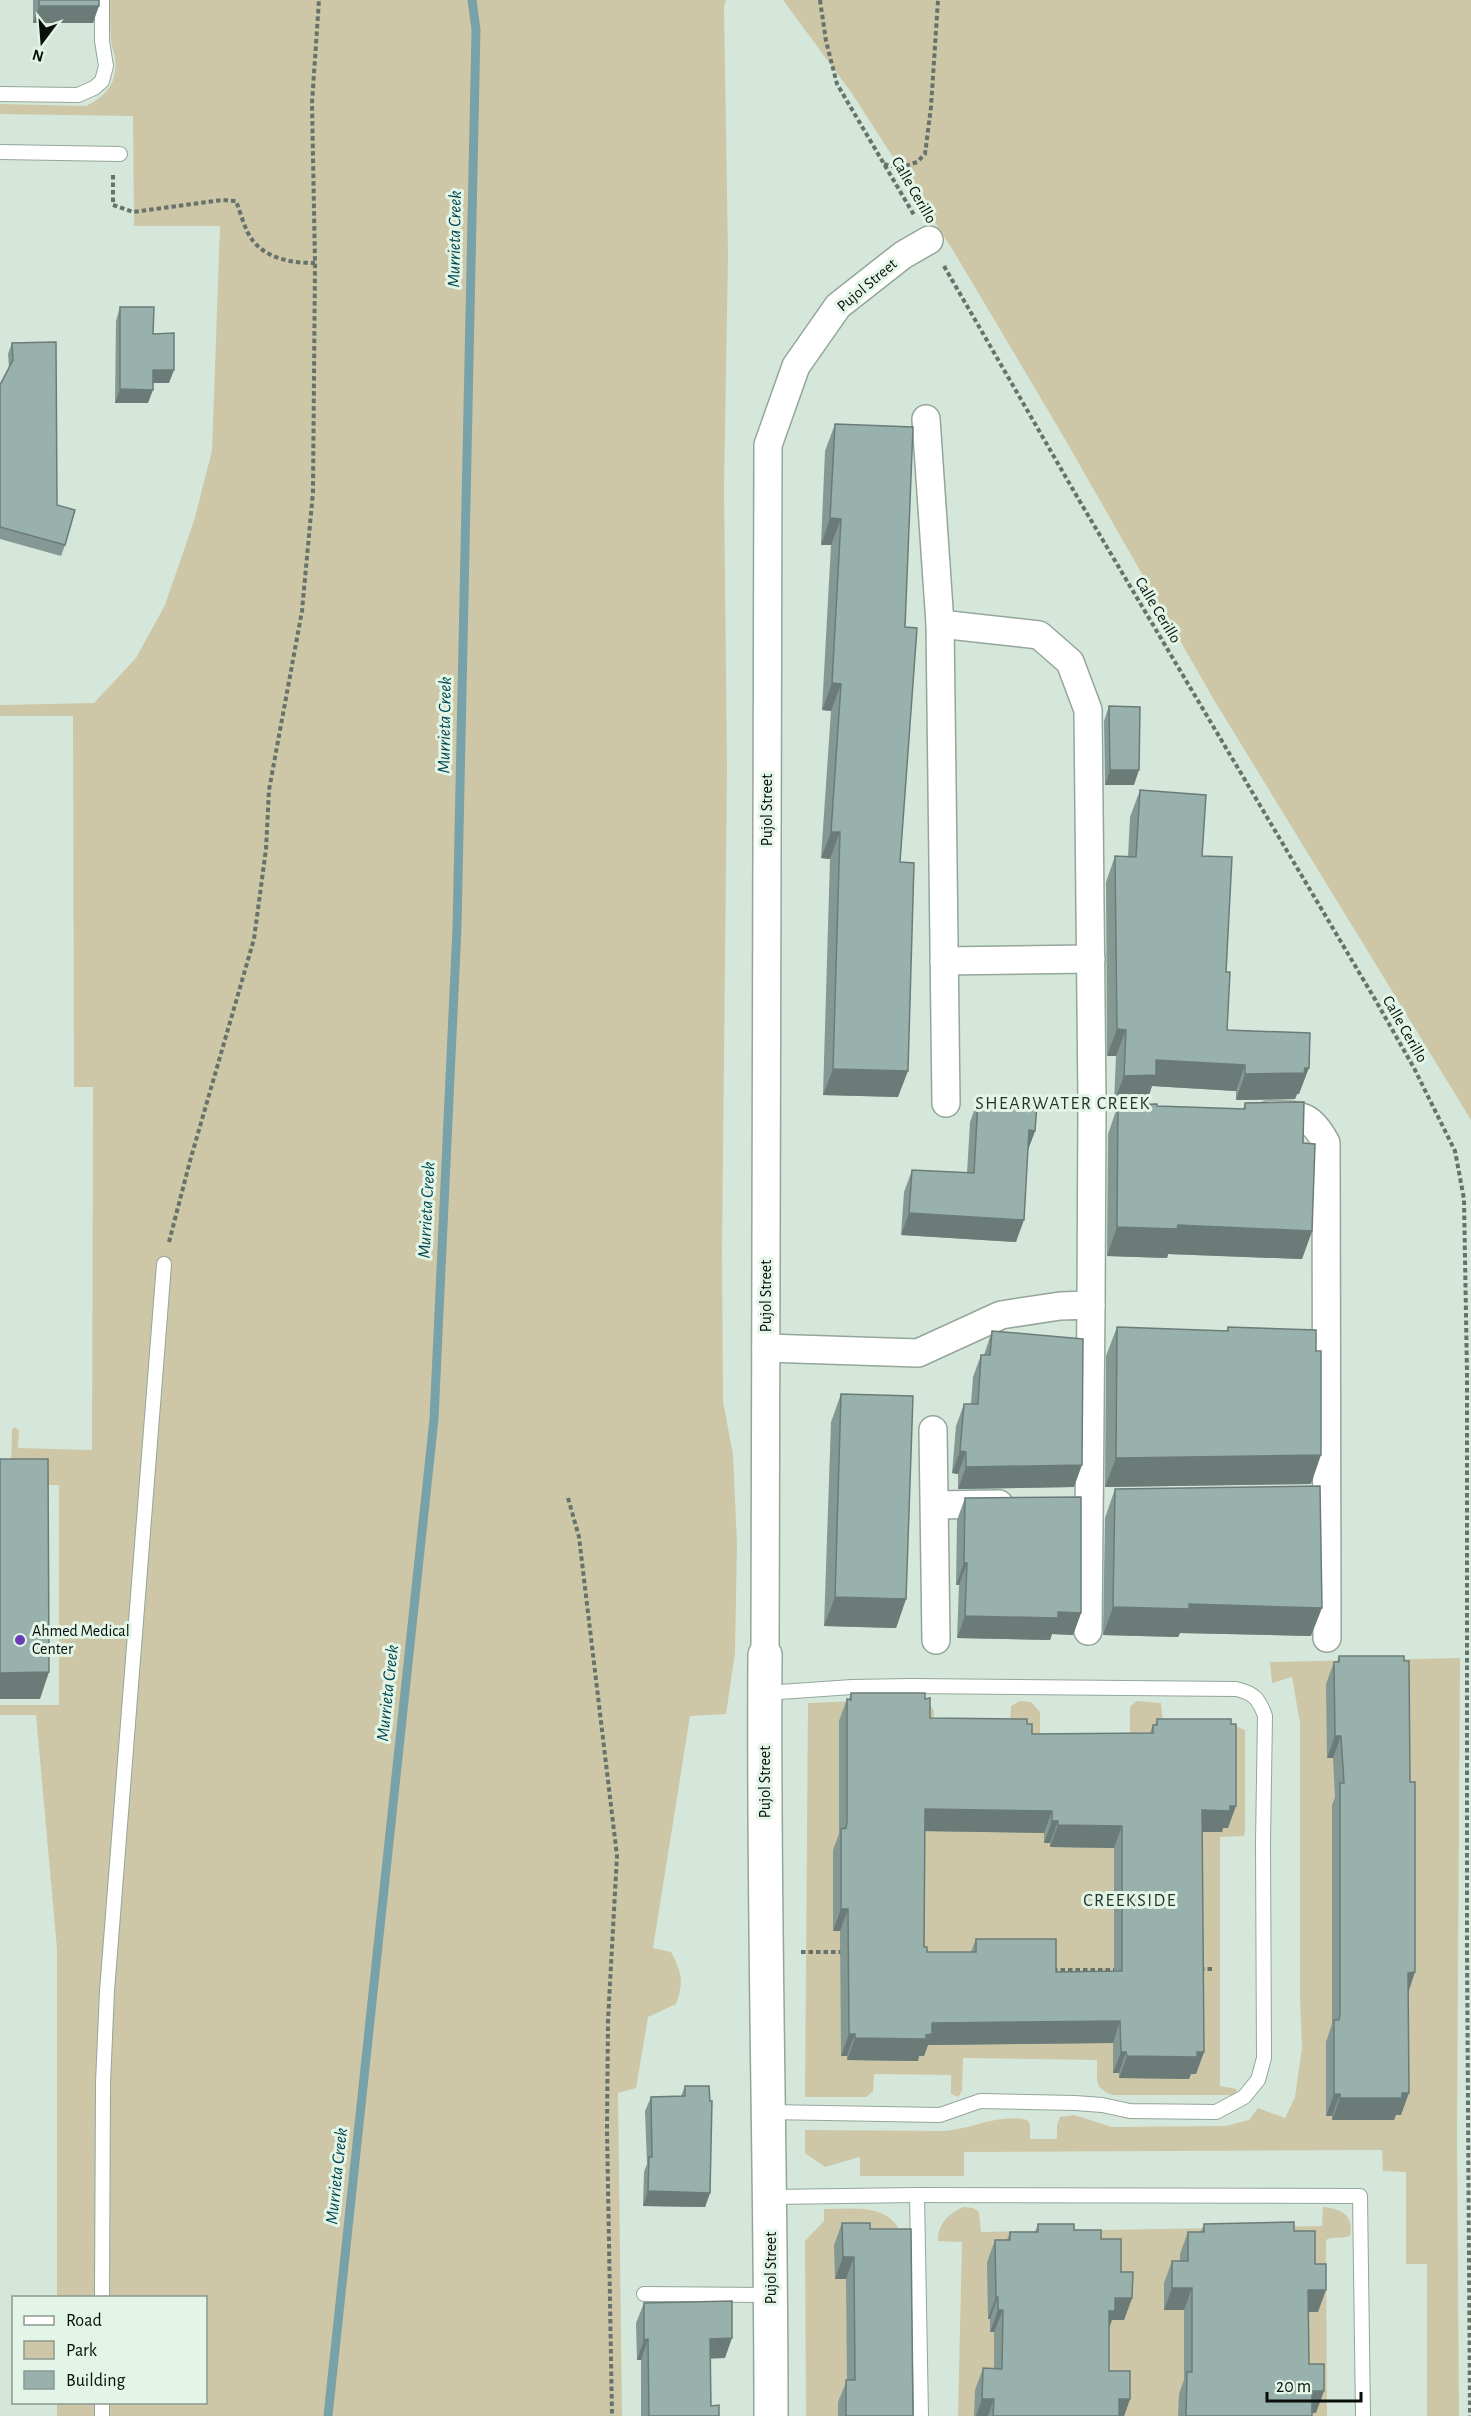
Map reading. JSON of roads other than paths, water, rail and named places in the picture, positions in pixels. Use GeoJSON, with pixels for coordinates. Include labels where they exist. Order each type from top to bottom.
{"type":"FeatureCollection","features":[{"type":"Feature","properties":{"kind":"street","name":"Pujol Street"},"geometry":{"type":"LineString","coordinates":[[771,2416],[771,2197],[767,2112],[765,1693],[768,445],[796,366],[838,306],[903,255],[929,240]]}},
{"type":"Feature","properties":{"kind":"street"},"geometry":{"type":"LineString","coordinates":[[926,419],[940,624],[946,1102]]}},
{"type":"Feature","properties":{"kind":"street"},"geometry":{"type":"LineString","coordinates":[[940,624],[1039,635],[1070,662],[1088,710],[1091,959],[1104,1118],[1091,1305],[1088,1631]]}},
{"type":"Feature","properties":{"kind":"street"},"geometry":{"type":"LineString","coordinates":[[944,961],[1091,959]]}},
{"type":"Feature","properties":{"kind":"street"},"geometry":{"type":"LineString","coordinates":[[1242,1116],[1300,1115],[1318,1127],[1326,1143],[1315,1499],[1327,1638]]}},
{"type":"Feature","properties":{"kind":"street"},"geometry":{"type":"LineString","coordinates":[[766,1348],[918,1353],[1001,1315],[1060,1306],[1091,1305]]}},
{"type":"Feature","properties":{"kind":"street"},"geometry":{"type":"LineString","coordinates":[[933,1430],[936,1640]]}},
{"type":"Feature","properties":{"kind":"street"},"geometry":{"type":"LineString","coordinates":[[935,1505],[1018,1504]]}},
{"type":"Feature","properties":{"kind":"lane"},"geometry":{"type":"LineString","coordinates":[[0,94],[78,95],[94,88],[102,81],[106,66],[102,41],[102,0]]}},
{"type":"Feature","properties":{"kind":"lane"},"geometry":{"type":"LineString","coordinates":[[0,152],[117,154]]}},
{"type":"Feature","properties":{"kind":"lane"},"geometry":{"type":"LineString","coordinates":[[102,2296],[103,2083],[107,1991],[164,1263]]}},
{"type":"Feature","properties":{"kind":"lane"},"geometry":{"type":"LineString","coordinates":[[765,1693],[852,1687],[912,1686],[1236,1689],[1250,1692],[1259,1699],[1265,1716],[1264,2058],[1258,2080],[1244,2097],[1216,2112],[1130,2111],[1093,2104],[980,2101],[940,2115],[767,2112]]}},
{"type":"Feature","properties":{"kind":"lane"},"geometry":{"type":"LineString","coordinates":[[917,2195],[921,2416]]}},
{"type":"Feature","properties":{"kind":"lane"},"geometry":{"type":"LineString","coordinates":[[771,2197],[1360,2196],[1363,2416]]}},
{"type":"Feature","properties":{"kind":"lane"},"geometry":{"type":"LineString","coordinates":[[644,2294],[771,2295]]}},
{"type":"Feature","properties":{"kind":"waterway","name":"Murrieta Creek"},"geometry":{"type":"LineString","coordinates":[[328,2416],[434,1419],[457,928],[476,30],[472,0]]}},
{"type":"Feature","properties":{"kind":"place","name":"Ahmed Medical Center"},"geometry":{"type":"Point","coordinates":[20,1640]}},
{"type":"Feature","properties":{"kind":"district","name":"SHEARWATER CREEK"},"geometry":{"type":"Point","coordinates":[1063,1104]}},
{"type":"Feature","properties":{"kind":"district","name":"CREEKSIDE"},"geometry":{"type":"Point","coordinates":[1130,1901]}}]}
